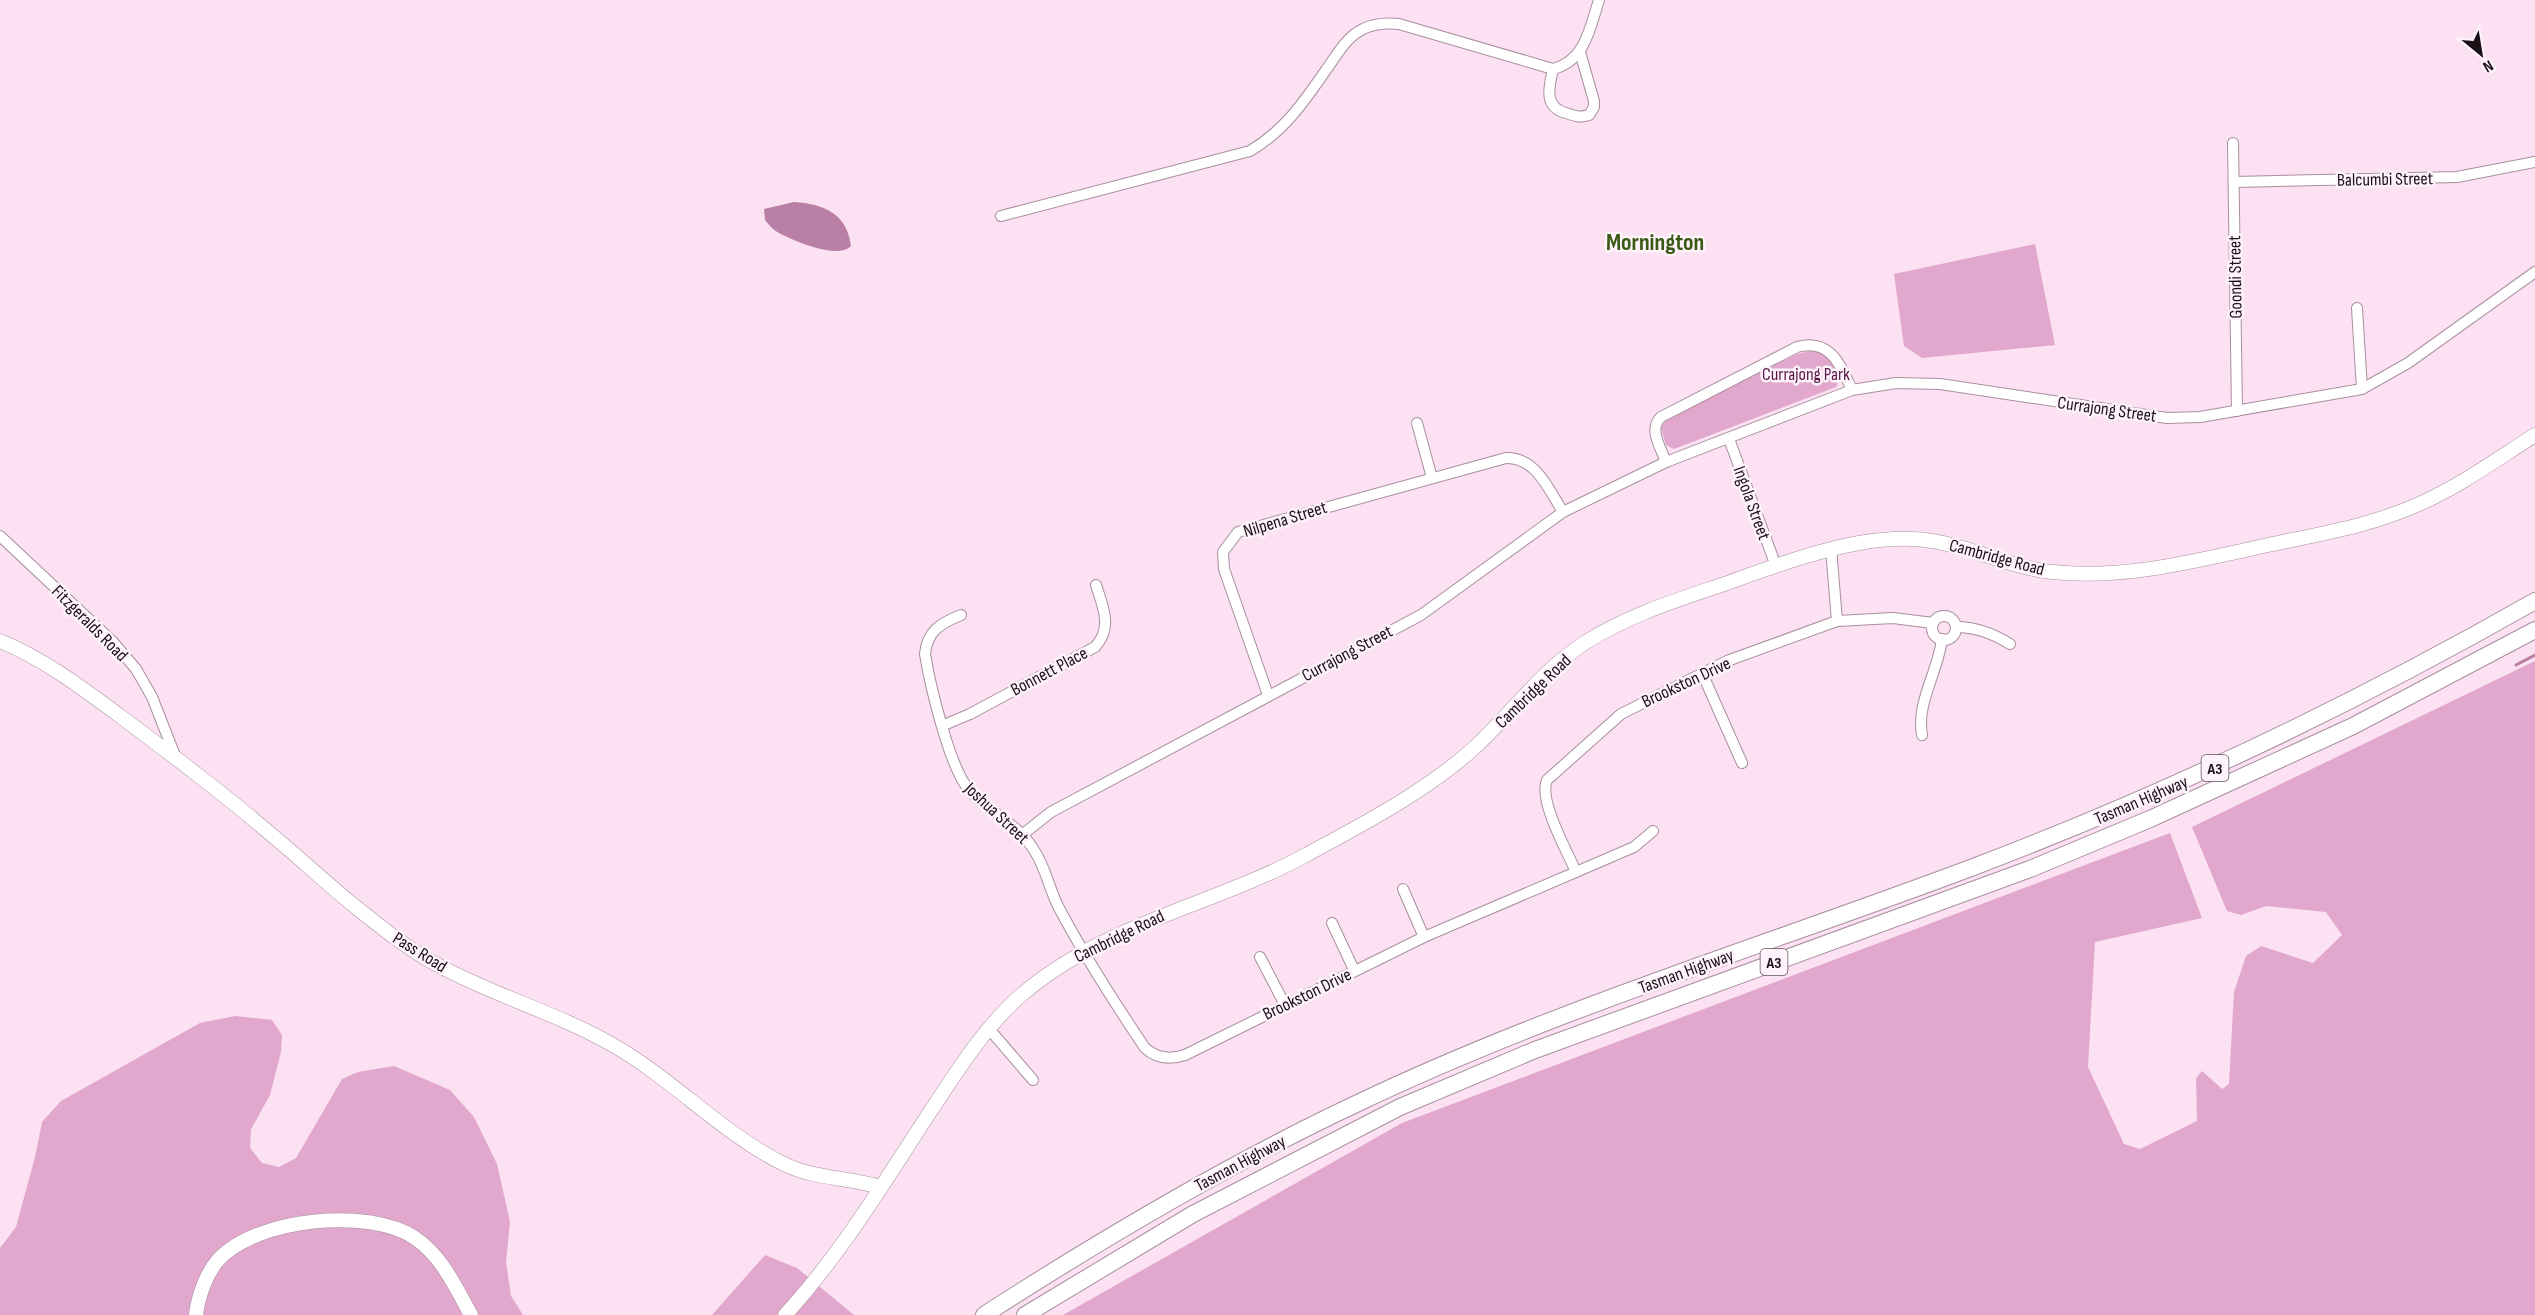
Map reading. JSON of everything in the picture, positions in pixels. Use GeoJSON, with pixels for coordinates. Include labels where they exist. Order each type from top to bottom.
{"type":"FeatureCollection","features":[{"type":"Feature","properties":{"kind":"highway","name":"Tasman Highway"},"geometry":{"type":"LineString","coordinates":[[984,1315],[1159,1207],[1359,1102],[1549,1022],[1974,867],[2188,780],[2356,699],[2535,601]]}},
{"type":"Feature","properties":{"kind":"highway","name":"Tasman Highway"},"geometry":{"type":"LineString","coordinates":[[1025,1315],[1055,1294],[1192,1214],[1400,1107],[1535,1050],[2030,869],[2150,819],[2353,726],[2535,630]]}},
{"type":"Feature","properties":{"kind":"main road","name":"Cambridge Road"},"geometry":{"type":"LineString","coordinates":[[785,1315],[844,1244],[962,1063],[1015,1000],[1083,951],[1176,909],[1253,881],[1302,857],[1409,795],[1472,750],[1531,687],[1587,642],[1629,619],[1831,548],[1869,541],[1934,541],[2028,568],[2056,573],[2134,570],[2224,555],[2386,517],[2446,491],[2535,435]]}},
{"type":"Feature","properties":{"kind":"main road","name":"Pass Road"},"geometry":{"type":"LineString","coordinates":[[0,641],[40,661],[75,683],[176,758],[273,836],[355,907],[434,963],[560,1018],[611,1044],[635,1058],[746,1142],[785,1165],[813,1175],[857,1180],[880,1187]]}},
{"type":"Feature","properties":{"kind":"main road"},"geometry":{"type":"LineString","coordinates":[[196,1315],[207,1277],[218,1261],[246,1240],[267,1231],[349,1220],[369,1221],[414,1237],[439,1261],[471,1315]]}},
{"type":"Feature","properties":{"kind":"street"},"geometry":{"type":"LineString","coordinates":[[1001,216],[1250,151],[1270,139],[1289,121],[1346,43],[1362,29],[1373,25],[1399,24],[1553,69],[1568,64],[1580,52],[1599,0]]}},
{"type":"Feature","properties":{"kind":"street"},"geometry":{"type":"LineString","coordinates":[[1553,69],[1548,96],[1553,107],[1559,112],[1579,117],[1589,115],[1594,107],[1594,101],[1580,52]]}},
{"type":"Feature","properties":{"kind":"street","name":"Goondi Street"},"geometry":{"type":"LineString","coordinates":[[2233,143],[2237,411]]}},
{"type":"Feature","properties":{"kind":"street","name":"Balcumbi Street"},"geometry":{"type":"LineString","coordinates":[[2234,182],[2457,177],[2535,162]]}},
{"type":"Feature","properties":{"kind":"street","name":"Currajong Street"},"geometry":{"type":"LineString","coordinates":[[1022,836],[1051,812],[1421,615],[1563,512],[1666,462],[1852,390],[1915,382],[2167,418],[2237,411],[2362,389],[2408,363],[2535,272]]}},
{"type":"Feature","properties":{"kind":"street"},"geometry":{"type":"LineString","coordinates":[[2357,308],[2362,389]]}},
{"type":"Feature","properties":{"kind":"street"},"geometry":{"type":"LineString","coordinates":[[1666,462],[1655,433],[1655,424],[1661,417],[1797,347],[1813,344],[1829,350],[1842,368],[1852,390]]}},
{"type":"Feature","properties":{"kind":"street"},"geometry":{"type":"LineString","coordinates":[[1417,423],[1432,478]]}},
{"type":"Feature","properties":{"kind":"street","name":"Ingola Street"},"geometry":{"type":"LineString","coordinates":[[1729,439],[1776,566]]}},
{"type":"Feature","properties":{"kind":"street","name":"Nilpena Street"},"geometry":{"type":"LineString","coordinates":[[1268,695],[1224,569],[1223,552],[1232,537],[1245,529],[1506,458],[1520,459],[1535,470],[1563,512]]}},
{"type":"Feature","properties":{"kind":"street","name":"Fitzgeralds Road"},"geometry":{"type":"LineString","coordinates":[[0,536],[113,642],[136,669],[152,698],[176,758]]}},
{"type":"Feature","properties":{"kind":"street"},"geometry":{"type":"LineString","coordinates":[[1831,548],[1838,621]]}},
{"type":"Feature","properties":{"kind":"street","name":"Bonnett Place"},"geometry":{"type":"LineString","coordinates":[[944,725],[970,714],[1095,647],[1104,633],[1106,620],[1096,585]]}},
{"type":"Feature","properties":{"kind":"street","name":"Joshua Street"},"geometry":{"type":"LineString","coordinates":[[961,615],[947,621],[932,632],[926,646],[927,662],[955,767],[965,785],[1022,836],[1040,860],[1058,905],[1083,951]]}},
{"type":"Feature","properties":{"kind":"street"},"geometry":{"type":"LineString","coordinates":[[1946,616],[1953,620],[1956,627],[1952,637],[1942,639],[1934,633],[1934,623],[1939,617],[1946,616]]}},
{"type":"Feature","properties":{"kind":"street","name":"Brookston Drive"},"geometry":{"type":"LineString","coordinates":[[1576,872],[1547,802],[1544,786],[1547,780],[1621,714],[1702,673],[1838,621],[1893,618],[1934,623]]}},
{"type":"Feature","properties":{"kind":"street"},"geometry":{"type":"LineString","coordinates":[[1956,627],[1978,630],[2010,644]]}},
{"type":"Feature","properties":{"kind":"street"},"geometry":{"type":"LineString","coordinates":[[1922,735],[1919,718],[1940,657],[1942,639]]}},
{"type":"Feature","properties":{"kind":"street"},"geometry":{"type":"LineString","coordinates":[[1702,673],[1742,763]]}},
{"type":"Feature","properties":{"kind":"street","name":"Brookston Drive"},"geometry":{"type":"LineString","coordinates":[[1083,951],[1092,969],[1145,1048],[1164,1058],[1185,1055],[1424,937],[1634,847],[1653,831]]}},
{"type":"Feature","properties":{"kind":"street"},"geometry":{"type":"LineString","coordinates":[[1403,889],[1424,937]]}},
{"type":"Feature","properties":{"kind":"street"},"geometry":{"type":"LineString","coordinates":[[1332,923],[1354,970]]}},
{"type":"Feature","properties":{"kind":"street"},"geometry":{"type":"LineString","coordinates":[[1260,957],[1285,1005]]}},
{"type":"Feature","properties":{"kind":"street"},"geometry":{"type":"LineString","coordinates":[[990,1030],[1033,1080]]}},
{"type":"Feature","properties":{"kind":"green space"},"geometry":{"type":"Polygon","coordinates":[[[2035,244],[2055,345],[1922,358],[1904,346],[1894,274],[2035,244]]]}},
{"type":"Feature","properties":{"kind":"green space","name":"Currajong Park"},"geometry":{"type":"Polygon","coordinates":[[[1815,350],[1830,360],[1837,370],[1836,387],[1674,449],[1666,445],[1661,428],[1666,420],[1797,354],[1815,350]]]}},
{"type":"Feature","properties":{"kind":"green space"},"geometry":{"type":"Polygon","coordinates":[[[2535,661],[2535,1315],[1063,1315],[1402,1123],[2170,833],[2202,918],[2095,942],[2088,1067],[2124,1144],[2140,1149],[2197,1121],[2196,1078],[2202,1071],[2222,1089],[2229,1084],[2234,992],[2246,956],[2261,946],[2313,963],[2342,935],[2326,912],[2266,906],[2241,915],[2227,911],[2192,827],[2535,661]]]}},
{"type":"Feature","properties":{"kind":"green space"},"geometry":{"type":"Polygon","coordinates":[[[235,1016],[272,1020],[282,1035],[281,1052],[270,1095],[251,1129],[250,1148],[262,1163],[279,1167],[296,1158],[342,1079],[358,1072],[394,1066],[450,1090],[474,1117],[497,1164],[510,1222],[506,1262],[511,1296],[523,1315],[0,1315],[0,1248],[16,1227],[42,1122],[61,1101],[200,1023],[235,1016]]]}},
{"type":"Feature","properties":{"kind":"green space"},"geometry":{"type":"Polygon","coordinates":[[[765,1255],[797,1268],[854,1315],[712,1315],[765,1255]]]}},
{"type":"Feature","properties":{"kind":"shaded area"},"geometry":{"type":"Polygon","coordinates":[[[794,202],[815,205],[832,212],[844,225],[851,246],[845,250],[836,251],[816,248],[775,230],[765,220],[764,209],[794,202]]]}},
{"type":"Feature","properties":{"kind":"waterway"},"geometry":{"type":"LineString","coordinates":[[2516,665],[2535,655]]}},
{"type":"Feature","properties":{"kind":"district","name":"Mornington"},"geometry":{"type":"Point","coordinates":[1655,242]}}]}
